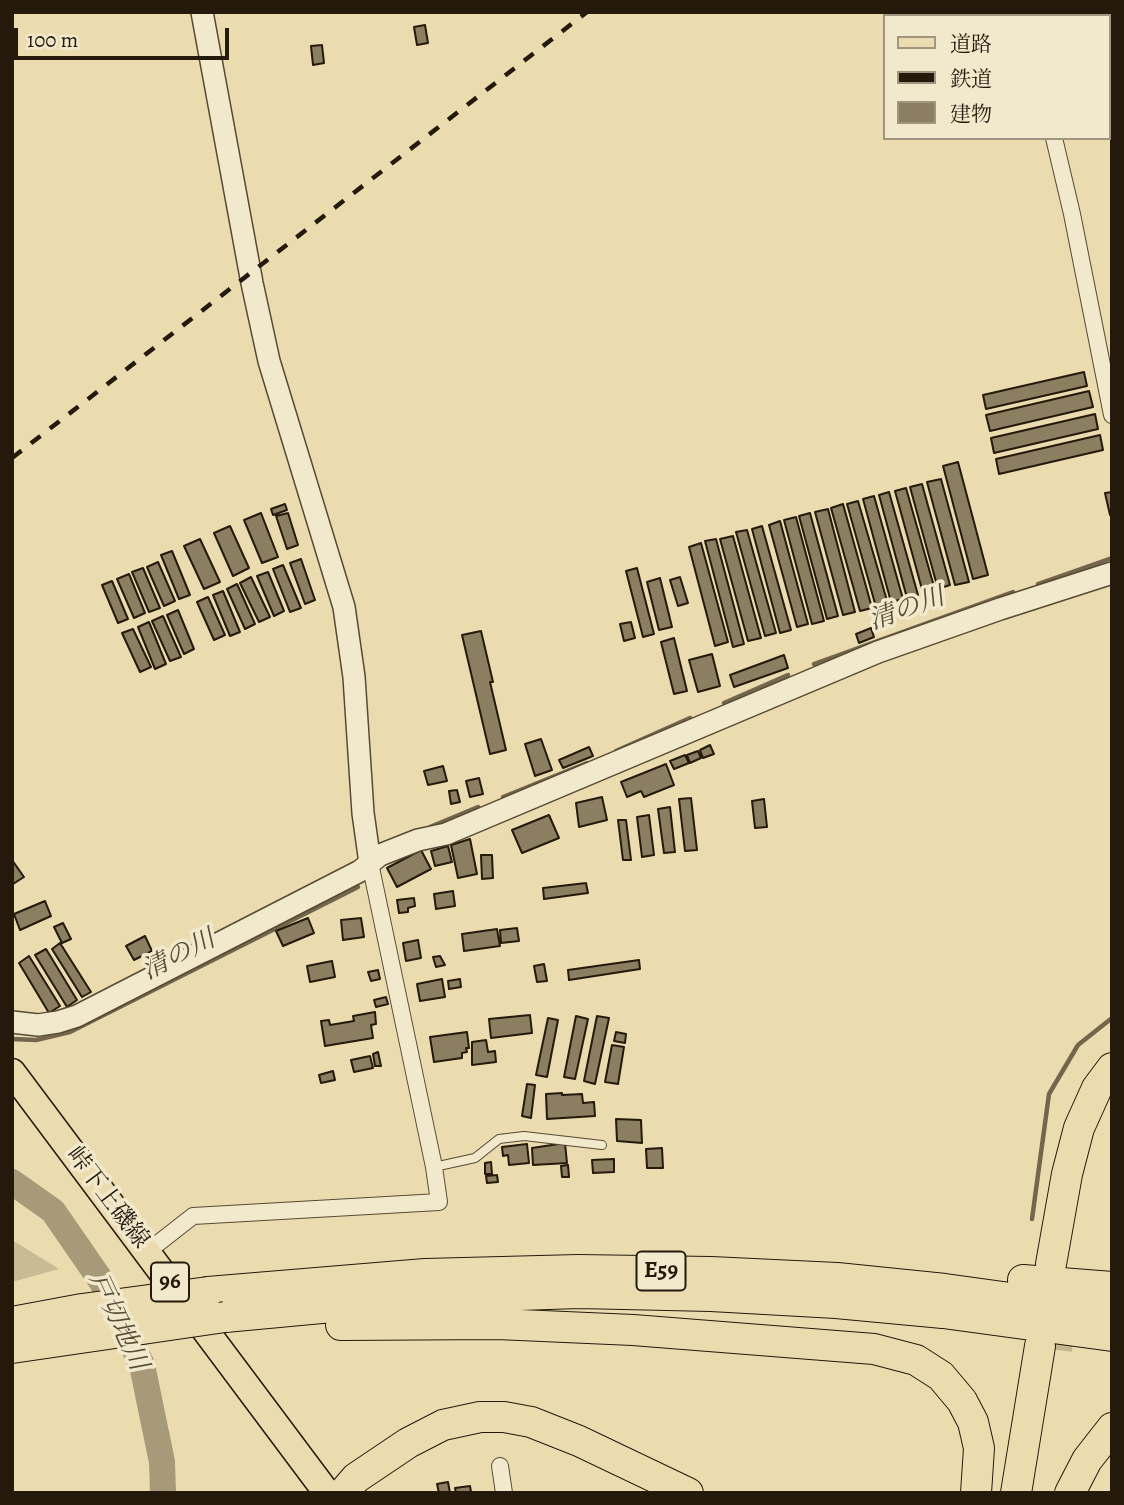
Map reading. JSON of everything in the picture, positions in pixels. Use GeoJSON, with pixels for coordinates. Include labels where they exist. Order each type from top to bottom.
{"type":"FeatureCollection","features":[{"type":"Feature","properties":{"kind":"highway"},"geometry":{"type":"LineString","coordinates":[[1112,1068],[1097,1088],[1079,1128],[1067,1174],[1059,1265],[1091,1140],[1102,1108],[1112,1096]]}},
{"type":"Feature","properties":{"kind":"highway","name":"E59"},"geometry":{"type":"LineString","coordinates":[[12,1322],[82,1309],[208,1292],[425,1274],[578,1269],[837,1278],[932,1287],[1112,1312]]}},
{"type":"Feature","properties":{"kind":"highway"},"geometry":{"type":"LineString","coordinates":[[711,1272],[837,1271],[955,1275],[1112,1287]]}},
{"type":"Feature","properties":{"kind":"highway","name":"E59"},"geometry":{"type":"LineString","coordinates":[[230,1323],[429,1298],[579,1293],[836,1303],[943,1313],[1112,1336]]}},
{"type":"Feature","properties":{"kind":"highway"},"geometry":{"type":"LineString","coordinates":[[12,1348],[44,1342],[230,1323],[497,1324],[633,1330],[874,1349],[916,1360],[941,1376],[962,1401],[973,1422],[979,1448],[976,1493]]}},
{"type":"Feature","properties":{"kind":"highway"},"geometry":{"type":"LineString","coordinates":[[1016,1493],[1048,1348],[1034,1493]]}},
{"type":"Feature","properties":{"kind":"highway"},"geometry":{"type":"LineString","coordinates":[[343,1493],[356,1478],[408,1443],[443,1425],[480,1417],[504,1417],[531,1422],[579,1441],[688,1493]]}},
{"type":"Feature","properties":{"kind":"highway"},"geometry":{"type":"LineString","coordinates":[[1070,1493],[1087,1460],[1112,1428]]}},
{"type":"Feature","properties":{"kind":"highway"},"geometry":{"type":"LineString","coordinates":[[362,1493],[429,1448],[463,1435],[485,1432],[513,1434],[537,1440],[656,1493]]}},
{"type":"Feature","properties":{"kind":"main road","name":"峠下上磯線"},"geometry":{"type":"LineString","coordinates":[[12,1072],[327,1493]]}},
{"type":"Feature","properties":{"kind":"street"},"geometry":{"type":"LineString","coordinates":[[148,1252],[193,1216],[439,1202],[370,863],[363,813],[354,677],[344,607],[269,361],[202,12]]}},
{"type":"Feature","properties":{"kind":"street"},"geometry":{"type":"LineString","coordinates":[[1054,140],[1112,415]]}},
{"type":"Feature","properties":{"kind":"street"},"geometry":{"type":"LineString","coordinates":[[12,1022],[38,1025],[77,1016],[360,871],[380,855],[418,840],[446,834],[878,652],[1112,573]]}},
{"type":"Feature","properties":{"kind":"street"},"geometry":{"type":"LineString","coordinates":[[500,1466],[504,1493]]}},
{"type":"Feature","properties":{"kind":"lane"},"geometry":{"type":"LineString","coordinates":[[434,1167],[475,1158],[499,1139],[524,1136],[602,1145]]}},
{"type":"Feature","properties":{"kind":"shaded area"},"geometry":{"type":"Polygon","coordinates":[[[12,1240],[59,1269],[12,1282],[12,1240]]]}},
{"type":"Feature","properties":{"kind":"building"},"geometry":{"type":"Polygon","coordinates":[[[425,25],[428,43],[417,45],[414,27],[425,25]]]}},
{"type":"Feature","properties":{"kind":"building"},"geometry":{"type":"Polygon","coordinates":[[[322,45],[324,63],[313,65],[311,46],[322,45]]]}},
{"type":"Feature","properties":{"kind":"building"},"geometry":{"type":"Polygon","coordinates":[[[1084,372],[1087,386],[986,409],[983,395],[1084,372]]]}},
{"type":"Feature","properties":{"kind":"building"},"geometry":{"type":"Polygon","coordinates":[[[1089,391],[1093,407],[990,431],[986,415],[1089,391]]]}},
{"type":"Feature","properties":{"kind":"building"},"geometry":{"type":"Polygon","coordinates":[[[1095,414],[1098,429],[994,453],[991,438],[1095,414]]]}},
{"type":"Feature","properties":{"kind":"building"},"geometry":{"type":"Polygon","coordinates":[[[1100,435],[1103,450],[999,474],[996,459],[1100,435]]]}},
{"type":"Feature","properties":{"kind":"building"},"geometry":{"type":"Polygon","coordinates":[[[958,462],[988,575],[973,579],[943,466],[958,462]]]}},
{"type":"Feature","properties":{"kind":"building"},"geometry":{"type":"Polygon","coordinates":[[[941,479],[969,582],[955,585],[927,482],[941,479]]]}},
{"type":"Feature","properties":{"kind":"building"},"geometry":{"type":"Polygon","coordinates":[[[922,484],[950,585],[938,589],[910,487],[922,484]]]}},
{"type":"Feature","properties":{"kind":"building"},"geometry":{"type":"Polygon","coordinates":[[[906,488],[935,590],[923,593],[895,491],[906,488]]]}},
{"type":"Feature","properties":{"kind":"building"},"geometry":{"type":"Polygon","coordinates":[[[889,492],[918,595],[907,598],[879,495],[889,492]]]}},
{"type":"Feature","properties":{"kind":"building"},"geometry":{"type":"Polygon","coordinates":[[[1112,492],[1112,514],[1110,515],[1105,493],[1112,492]]]}},
{"type":"Feature","properties":{"kind":"building"},"geometry":{"type":"Polygon","coordinates":[[[874,496],[903,599],[891,602],[863,499],[874,496]]]}},
{"type":"Feature","properties":{"kind":"building"},"geometry":{"type":"Polygon","coordinates":[[[858,501],[888,604],[876,607],[847,504],[858,501]]]}},
{"type":"Feature","properties":{"kind":"building"},"geometry":{"type":"Polygon","coordinates":[[[285,504],[287,510],[273,515],[271,509],[285,504]]]}},
{"type":"Feature","properties":{"kind":"building"},"geometry":{"type":"Polygon","coordinates":[[[843,504],[872,608],[860,611],[831,508],[843,504]]]}},
{"type":"Feature","properties":{"kind":"building"},"geometry":{"type":"Polygon","coordinates":[[[828,509],[855,612],[843,615],[815,512],[828,509]]]}},
{"type":"Feature","properties":{"kind":"building"},"geometry":{"type":"Polygon","coordinates":[[[261,513],[278,557],[262,563],[244,520],[261,513]]]}},
{"type":"Feature","properties":{"kind":"building"},"geometry":{"type":"Polygon","coordinates":[[[288,513],[298,545],[287,549],[276,516],[288,513]]]}},
{"type":"Feature","properties":{"kind":"building"},"geometry":{"type":"Polygon","coordinates":[[[810,513],[838,616],[827,619],[799,516],[810,513]]]}},
{"type":"Feature","properties":{"kind":"building"},"geometry":{"type":"Polygon","coordinates":[[[796,517],[824,621],[812,624],[784,520],[796,517]]]}},
{"type":"Feature","properties":{"kind":"building"},"geometry":{"type":"Polygon","coordinates":[[[780,521],[808,624],[797,627],[769,525],[780,521]]]}},
{"type":"Feature","properties":{"kind":"building"},"geometry":{"type":"Polygon","coordinates":[[[230,526],[249,568],[233,576],[214,533],[230,526]]]}},
{"type":"Feature","properties":{"kind":"building"},"geometry":{"type":"Polygon","coordinates":[[[762,526],[791,630],[780,633],[752,529],[762,526]]]}},
{"type":"Feature","properties":{"kind":"building"},"geometry":{"type":"Polygon","coordinates":[[[747,530],[776,633],[765,636],[736,532],[747,530]]]}},
{"type":"Feature","properties":{"kind":"building"},"geometry":{"type":"Polygon","coordinates":[[[733,536],[761,638],[748,641],[720,539],[733,536]]]}},
{"type":"Feature","properties":{"kind":"building"},"geometry":{"type":"Polygon","coordinates":[[[200,539],[220,582],[204,589],[184,546],[200,539]]]}},
{"type":"Feature","properties":{"kind":"building"},"geometry":{"type":"Polygon","coordinates":[[[716,539],[744,644],[733,647],[705,541],[716,539]]]}},
{"type":"Feature","properties":{"kind":"building"},"geometry":{"type":"Polygon","coordinates":[[[701,543],[728,642],[715,646],[689,547],[701,543]]]}},
{"type":"Feature","properties":{"kind":"building"},"geometry":{"type":"Polygon","coordinates":[[[172,551],[190,595],[179,599],[161,555],[172,551]]]}},
{"type":"Feature","properties":{"kind":"building"},"geometry":{"type":"Polygon","coordinates":[[[301,559],[315,600],[305,604],[290,563],[301,559]]]}},
{"type":"Feature","properties":{"kind":"building"},"geometry":{"type":"Polygon","coordinates":[[[158,562],[175,601],[164,606],[147,567],[158,562]]]}},
{"type":"Feature","properties":{"kind":"building"},"geometry":{"type":"Polygon","coordinates":[[[283,565],[301,608],[290,612],[273,569],[283,565]]]}},
{"type":"Feature","properties":{"kind":"building"},"geometry":{"type":"Polygon","coordinates":[[[143,568],[160,608],[149,612],[132,572],[143,568]]]}},
{"type":"Feature","properties":{"kind":"building"},"geometry":{"type":"Polygon","coordinates":[[[637,568],[654,634],[643,637],[626,571],[637,568]]]}},
{"type":"Feature","properties":{"kind":"building"},"geometry":{"type":"Polygon","coordinates":[[[268,572],[284,611],[274,616],[257,576],[268,572]]]}},
{"type":"Feature","properties":{"kind":"building"},"geometry":{"type":"Polygon","coordinates":[[[129,574],[145,613],[134,618],[117,579],[129,574]]]}},
{"type":"Feature","properties":{"kind":"building"},"geometry":{"type":"Polygon","coordinates":[[[251,577],[270,617],[259,622],[240,583],[251,577]]]}},
{"type":"Feature","properties":{"kind":"building"},"geometry":{"type":"Polygon","coordinates":[[[680,577],[688,603],[678,606],[670,580],[680,577]]]}},
{"type":"Feature","properties":{"kind":"building"},"geometry":{"type":"Polygon","coordinates":[[[660,578],[672,627],[659,630],[647,582],[660,578]]]}},
{"type":"Feature","properties":{"kind":"building"},"geometry":{"type":"Polygon","coordinates":[[[112,581],[128,619],[118,623],[102,585],[112,581]]]}},
{"type":"Feature","properties":{"kind":"building"},"geometry":{"type":"Polygon","coordinates":[[[237,584],[255,624],[245,629],[227,589],[237,584]]]}},
{"type":"Feature","properties":{"kind":"building"},"geometry":{"type":"Polygon","coordinates":[[[223,591],[240,632],[230,636],[213,595],[223,591]]]}},
{"type":"Feature","properties":{"kind":"building"},"geometry":{"type":"Polygon","coordinates":[[[208,597],[225,635],[214,640],[197,602],[208,597]]]}},
{"type":"Feature","properties":{"kind":"building"},"geometry":{"type":"Polygon","coordinates":[[[178,610],[194,649],[184,654],[167,615],[178,610]]]}},
{"type":"Feature","properties":{"kind":"building"},"geometry":{"type":"Polygon","coordinates":[[[163,616],[181,657],[170,661],[152,621],[163,616]]]}},
{"type":"Feature","properties":{"kind":"building"},"geometry":{"type":"Polygon","coordinates":[[[149,622],[166,664],[155,669],[138,627],[149,622]]]}},
{"type":"Feature","properties":{"kind":"building"},"geometry":{"type":"Polygon","coordinates":[[[631,622],[635,638],[624,641],[620,624],[631,622]]]}},
{"type":"Feature","properties":{"kind":"building"},"geometry":{"type":"Polygon","coordinates":[[[871,628],[874,637],[859,643],[856,634],[871,628]]]}},
{"type":"Feature","properties":{"kind":"building"},"geometry":{"type":"Polygon","coordinates":[[[133,629],[151,667],[140,672],[122,633],[133,629]]]}},
{"type":"Feature","properties":{"kind":"building"},"geometry":{"type":"Polygon","coordinates":[[[481,631],[506,750],[490,754],[462,635],[481,631]]]}},
{"type":"Feature","properties":{"kind":"building"},"geometry":{"type":"Polygon","coordinates":[[[674,638],[687,691],[674,694],[661,642],[674,638]]]}},
{"type":"Feature","properties":{"kind":"building"},"geometry":{"type":"Polygon","coordinates":[[[712,654],[720,686],[698,692],[689,660],[712,654]]]}},
{"type":"Feature","properties":{"kind":"building"},"geometry":{"type":"Polygon","coordinates":[[[784,655],[788,668],[734,687],[730,675],[784,655]]]}},
{"type":"Feature","properties":{"kind":"building"},"geometry":{"type":"Polygon","coordinates":[[[541,739],[552,770],[535,776],[525,744],[541,739]]]}},
{"type":"Feature","properties":{"kind":"building"},"geometry":{"type":"Polygon","coordinates":[[[710,745],[714,754],[703,758],[700,750],[710,745]]]}},
{"type":"Feature","properties":{"kind":"building"},"geometry":{"type":"Polygon","coordinates":[[[589,747],[593,756],[563,768],[559,760],[589,747]]]}},
{"type":"Feature","properties":{"kind":"building"},"geometry":{"type":"Polygon","coordinates":[[[698,751],[701,758],[690,763],[687,755],[698,751]]]}},
{"type":"Feature","properties":{"kind":"building"},"geometry":{"type":"Polygon","coordinates":[[[685,755],[689,763],[674,769],[670,761],[685,755]]]}},
{"type":"Feature","properties":{"kind":"building"},"geometry":{"type":"Polygon","coordinates":[[[666,764],[674,785],[644,797],[641,791],[627,797],[621,782],[666,764]]]}},
{"type":"Feature","properties":{"kind":"building"},"geometry":{"type":"Polygon","coordinates":[[[443,766],[447,781],[428,785],[424,771],[443,766]]]}},
{"type":"Feature","properties":{"kind":"building"},"geometry":{"type":"Polygon","coordinates":[[[479,778],[483,794],[470,797],[466,781],[479,778]]]}},
{"type":"Feature","properties":{"kind":"building"},"geometry":{"type":"Polygon","coordinates":[[[457,790],[460,802],[451,804],[449,791],[457,790]]]}},
{"type":"Feature","properties":{"kind":"building"},"geometry":{"type":"Polygon","coordinates":[[[602,797],[607,820],[579,827],[576,803],[602,797]]]}},
{"type":"Feature","properties":{"kind":"building"},"geometry":{"type":"Polygon","coordinates":[[[691,798],[697,850],[685,851],[679,799],[691,798]]]}},
{"type":"Feature","properties":{"kind":"building"},"geometry":{"type":"Polygon","coordinates":[[[764,799],[767,827],[755,828],[752,801],[764,799]]]}},
{"type":"Feature","properties":{"kind":"building"},"geometry":{"type":"Polygon","coordinates":[[[670,807],[675,852],[664,853],[658,809],[670,807]]]}},
{"type":"Feature","properties":{"kind":"building"},"geometry":{"type":"Polygon","coordinates":[[[549,815],[559,838],[522,853],[512,830],[549,815]]]}},
{"type":"Feature","properties":{"kind":"building"},"geometry":{"type":"Polygon","coordinates":[[[649,815],[654,855],[642,857],[637,817],[649,815]]]}},
{"type":"Feature","properties":{"kind":"building"},"geometry":{"type":"Polygon","coordinates":[[[618,820],[626,820],[631,860],[623,860],[618,820]]]}},
{"type":"Feature","properties":{"kind":"building"},"geometry":{"type":"Polygon","coordinates":[[[470,839],[477,874],[458,878],[451,845],[470,839]]]}},
{"type":"Feature","properties":{"kind":"building"},"geometry":{"type":"Polygon","coordinates":[[[448,846],[452,862],[435,866],[431,851],[448,846]]]}},
{"type":"Feature","properties":{"kind":"building"},"geometry":{"type":"Polygon","coordinates":[[[421,850],[431,869],[397,887],[387,868],[421,850]]]}},
{"type":"Feature","properties":{"kind":"building"},"geometry":{"type":"Polygon","coordinates":[[[481,855],[492,855],[493,878],[482,879],[481,855]]]}},
{"type":"Feature","properties":{"kind":"building"},"geometry":{"type":"Polygon","coordinates":[[[12,860],[24,877],[13,884],[12,882],[12,860]]]}},
{"type":"Feature","properties":{"kind":"building"},"geometry":{"type":"Polygon","coordinates":[[[586,883],[588,893],[544,899],[543,888],[586,883]]]}},
{"type":"Feature","properties":{"kind":"building"},"geometry":{"type":"Polygon","coordinates":[[[453,891],[455,906],[436,909],[434,894],[453,891]]]}},
{"type":"Feature","properties":{"kind":"building"},"geometry":{"type":"Polygon","coordinates":[[[414,898],[415,906],[408,908],[408,912],[399,913],[397,900],[414,898]]]}},
{"type":"Feature","properties":{"kind":"building"},"geometry":{"type":"Polygon","coordinates":[[[45,901],[51,916],[20,930],[14,914],[45,901]]]}},
{"type":"Feature","properties":{"kind":"building"},"geometry":{"type":"Polygon","coordinates":[[[308,918],[314,933],[283,946],[276,931],[308,918]]]}},
{"type":"Feature","properties":{"kind":"building"},"geometry":{"type":"Polygon","coordinates":[[[361,918],[364,937],[343,940],[341,920],[361,918]]]}},
{"type":"Feature","properties":{"kind":"building"},"geometry":{"type":"Polygon","coordinates":[[[63,923],[71,939],[62,943],[54,927],[63,923]]]}},
{"type":"Feature","properties":{"kind":"building"},"geometry":{"type":"Polygon","coordinates":[[[517,928],[519,941],[501,943],[500,930],[517,928]]]}},
{"type":"Feature","properties":{"kind":"building"},"geometry":{"type":"Polygon","coordinates":[[[497,929],[500,946],[464,951],[462,934],[497,929]]]}},
{"type":"Feature","properties":{"kind":"building"},"geometry":{"type":"Polygon","coordinates":[[[145,936],[152,951],[134,960],[126,946],[145,936]]]}},
{"type":"Feature","properties":{"kind":"building"},"geometry":{"type":"Polygon","coordinates":[[[418,940],[421,958],[406,961],[403,943],[418,940]]]}},
{"type":"Feature","properties":{"kind":"building"},"geometry":{"type":"Polygon","coordinates":[[[60,943],[91,992],[82,997],[52,949],[60,943]]]}},
{"type":"Feature","properties":{"kind":"building"},"geometry":{"type":"Polygon","coordinates":[[[46,949],[77,1000],[67,1007],[35,955],[46,949]]]}},
{"type":"Feature","properties":{"kind":"building"},"geometry":{"type":"Polygon","coordinates":[[[29,956],[60,1006],[49,1013],[19,963],[29,956]]]}},
{"type":"Feature","properties":{"kind":"building"},"geometry":{"type":"Polygon","coordinates":[[[440,956],[445,965],[436,967],[433,957],[440,956]]]}},
{"type":"Feature","properties":{"kind":"building"},"geometry":{"type":"Polygon","coordinates":[[[639,960],[640,969],[569,980],[568,970],[639,960]]]}},
{"type":"Feature","properties":{"kind":"building"},"geometry":{"type":"Polygon","coordinates":[[[332,961],[335,977],[310,982],[307,966],[332,961]]]}},
{"type":"Feature","properties":{"kind":"building"},"geometry":{"type":"Polygon","coordinates":[[[544,964],[547,981],[537,982],[534,966],[544,964]]]}},
{"type":"Feature","properties":{"kind":"building"},"geometry":{"type":"Polygon","coordinates":[[[378,970],[380,979],[371,981],[368,972],[378,970]]]}},
{"type":"Feature","properties":{"kind":"building"},"geometry":{"type":"Polygon","coordinates":[[[442,979],[445,997],[420,1001],[417,984],[442,979]]]}},
{"type":"Feature","properties":{"kind":"building"},"geometry":{"type":"Polygon","coordinates":[[[460,979],[461,987],[449,989],[448,981],[460,979]]]}},
{"type":"Feature","properties":{"kind":"building"},"geometry":{"type":"Polygon","coordinates":[[[386,997],[388,1004],[376,1007],[374,1000],[386,997]]]}},
{"type":"Feature","properties":{"kind":"building"},"geometry":{"type":"Polygon","coordinates":[[[375,1012],[376,1024],[371,1025],[373,1038],[325,1046],[321,1021],[329,1020],[330,1025],[354,1021],[353,1016],[375,1012]]]}},
{"type":"Feature","properties":{"kind":"building"},"geometry":{"type":"Polygon","coordinates":[[[530,1015],[532,1033],[491,1038],[489,1019],[530,1015]]]}},
{"type":"Feature","properties":{"kind":"building"},"geometry":{"type":"Polygon","coordinates":[[[576,1016],[588,1019],[575,1079],[564,1077],[576,1016]]]}},
{"type":"Feature","properties":{"kind":"building"},"geometry":{"type":"Polygon","coordinates":[[[597,1016],[609,1018],[595,1084],[584,1081],[597,1016]]]}},
{"type":"Feature","properties":{"kind":"building"},"geometry":{"type":"Polygon","coordinates":[[[548,1018],[558,1020],[547,1077],[536,1075],[548,1018]]]}},
{"type":"Feature","properties":{"kind":"building"},"geometry":{"type":"Polygon","coordinates":[[[467,1032],[469,1048],[462,1053],[462,1058],[434,1062],[430,1037],[467,1032]]]}},
{"type":"Feature","properties":{"kind":"building"},"geometry":{"type":"Polygon","coordinates":[[[616,1032],[626,1034],[625,1043],[614,1041],[616,1032]]]}},
{"type":"Feature","properties":{"kind":"building"},"geometry":{"type":"Polygon","coordinates":[[[486,1040],[488,1052],[495,1051],[496,1062],[472,1065],[472,1042],[486,1040]]]}},
{"type":"Feature","properties":{"kind":"building"},"geometry":{"type":"Polygon","coordinates":[[[612,1045],[624,1047],[618,1084],[605,1082],[612,1045]]]}},
{"type":"Feature","properties":{"kind":"building"},"geometry":{"type":"Polygon","coordinates":[[[378,1052],[381,1066],[375,1066],[373,1054],[378,1052]]]}},
{"type":"Feature","properties":{"kind":"building"},"geometry":{"type":"Polygon","coordinates":[[[370,1056],[373,1068],[354,1072],[351,1060],[370,1056]]]}},
{"type":"Feature","properties":{"kind":"building"},"geometry":{"type":"Polygon","coordinates":[[[333,1071],[335,1080],[321,1083],[319,1075],[333,1071]]]}},
{"type":"Feature","properties":{"kind":"building"},"geometry":{"type":"Polygon","coordinates":[[[527,1084],[535,1085],[531,1118],[522,1116],[527,1084]]]}},
{"type":"Feature","properties":{"kind":"building"},"geometry":{"type":"Polygon","coordinates":[[[546,1094],[582,1094],[583,1103],[594,1102],[595,1116],[547,1119],[546,1094]]]}},
{"type":"Feature","properties":{"kind":"building"},"geometry":{"type":"Polygon","coordinates":[[[616,1119],[641,1120],[642,1143],[617,1141],[616,1119]]]}},
{"type":"Feature","properties":{"kind":"building"},"geometry":{"type":"Polygon","coordinates":[[[565,1143],[567,1163],[533,1165],[532,1148],[565,1143]]]}},
{"type":"Feature","properties":{"kind":"building"},"geometry":{"type":"Polygon","coordinates":[[[527,1144],[529,1163],[509,1165],[508,1155],[503,1156],[502,1147],[527,1144]]]}},
{"type":"Feature","properties":{"kind":"building"},"geometry":{"type":"Polygon","coordinates":[[[662,1148],[663,1168],[647,1168],[646,1149],[662,1148]]]}},
{"type":"Feature","properties":{"kind":"building"},"geometry":{"type":"Polygon","coordinates":[[[614,1159],[614,1172],[593,1173],[592,1160],[614,1159]]]}},
{"type":"Feature","properties":{"kind":"building"},"geometry":{"type":"Polygon","coordinates":[[[491,1162],[492,1174],[485,1174],[485,1163],[491,1162]]]}},
{"type":"Feature","properties":{"kind":"building"},"geometry":{"type":"Polygon","coordinates":[[[568,1165],[569,1177],[562,1177],[561,1166],[568,1165]]]}},
{"type":"Feature","properties":{"kind":"building"},"geometry":{"type":"Polygon","coordinates":[[[497,1175],[498,1182],[487,1183],[486,1176],[497,1175]]]}},
{"type":"Feature","properties":{"kind":"building"},"geometry":{"type":"Polygon","coordinates":[[[448,1482],[450,1493],[439,1493],[437,1484],[448,1482]]]}},
{"type":"Feature","properties":{"kind":"building"},"geometry":{"type":"Polygon","coordinates":[[[470,1486],[471,1492],[456,1493],[455,1488],[470,1486]]]}},
{"type":"Feature","properties":{"kind":"waterway","name":"清の川"},"geometry":{"type":"LineString","coordinates":[[1038,584],[1112,558]]}},
{"type":"Feature","properties":{"kind":"waterway","name":"清の川"},"geometry":{"type":"LineString","coordinates":[[814,664],[1013,592]]}},
{"type":"Feature","properties":{"kind":"waterway","name":"清の川"},"geometry":{"type":"LineString","coordinates":[[724,703],[788,675]]}},
{"type":"Feature","properties":{"kind":"waterway","name":"清の川"},"geometry":{"type":"LineString","coordinates":[[616,751],[690,718]]}},
{"type":"Feature","properties":{"kind":"waterway","name":"清の川"},"geometry":{"type":"LineString","coordinates":[[503,797],[587,763]]}},
{"type":"Feature","properties":{"kind":"waterway","name":"清の川"},"geometry":{"type":"LineString","coordinates":[[430,827],[478,807]]}},
{"type":"Feature","properties":{"kind":"waterway","name":"清の川"},"geometry":{"type":"LineString","coordinates":[[12,1039],[36,1040],[70,1032],[358,887]]}},
{"type":"Feature","properties":{"kind":"waterway"},"geometry":{"type":"LineString","coordinates":[[1032,1219],[1049,1094],[1078,1045],[1112,1018]]}},
{"type":"Feature","properties":{"kind":"waterway","name":"戸切地川"},"geometry":{"type":"LineString","coordinates":[[12,1182],[53,1211],[102,1282],[142,1365],[162,1462],[163,1493]]}},
{"type":"Feature","properties":{"kind":"tunnel"},"geometry":{"type":"LineString","coordinates":[[1057,1350],[1067,1266]]}},
{"type":"Feature","properties":{"kind":"railway"},"geometry":{"type":"LineString","coordinates":[[12,458],[587,12]]}}]}
